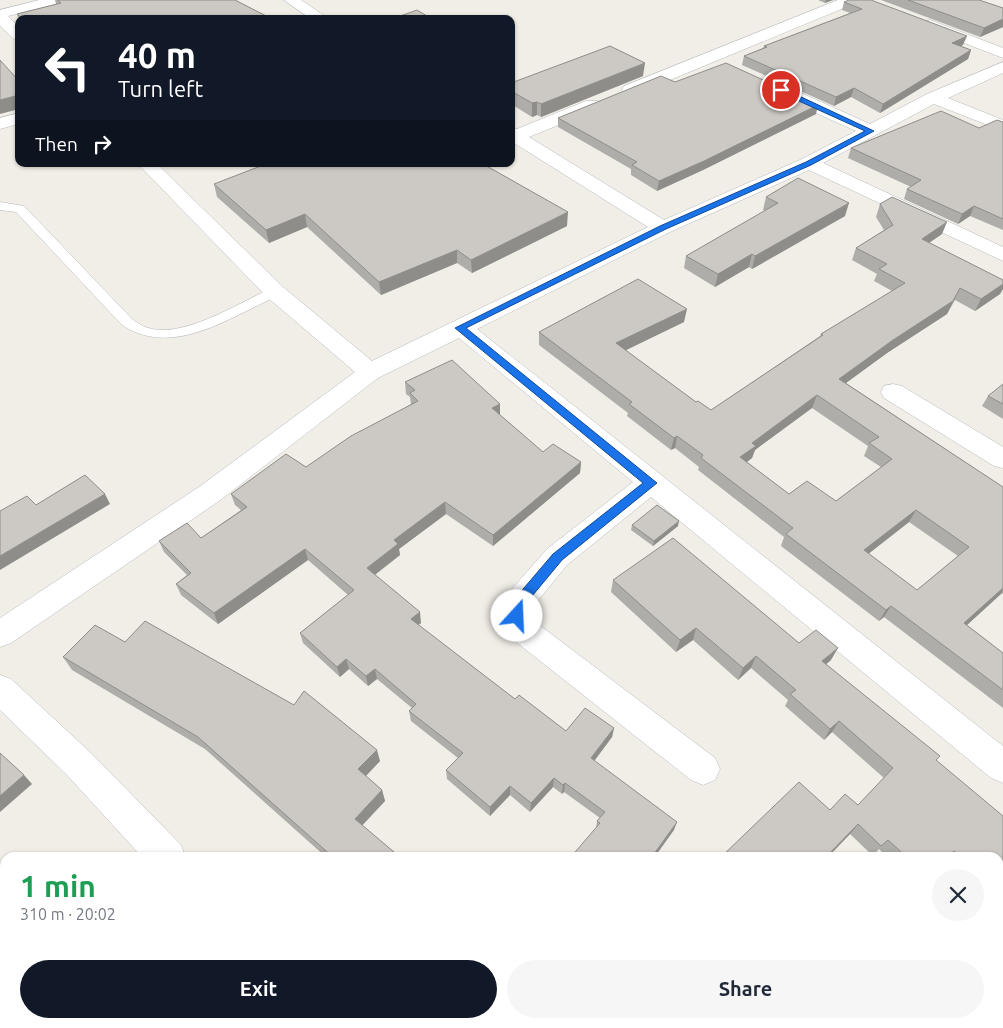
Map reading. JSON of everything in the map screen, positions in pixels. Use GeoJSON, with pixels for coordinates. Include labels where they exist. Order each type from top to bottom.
{"type":"FeatureCollection","features":[{"type":"Feature","properties":{"kind":"street"},"geometry":{"type":"LineString","coordinates":[[15,32],[0,16],[57,0]]}},
{"type":"Feature","properties":{"kind":"street"},"geometry":{"type":"LineString","coordinates":[[291,0],[315,15]]}},
{"type":"Feature","properties":{"kind":"street"},"geometry":{"type":"LineString","coordinates":[[515,134],[710,58],[851,0]]}},
{"type":"Feature","properties":{"kind":"street"},"geometry":{"type":"LineString","coordinates":[[919,21],[1003,53]]}},
{"type":"Feature","properties":{"kind":"street"},"geometry":{"type":"LineString","coordinates":[[710,58],[728,66]]}},
{"type":"Feature","properties":{"kind":"street"},"geometry":{"type":"LineString","coordinates":[[0,634],[208,494],[370,372],[663,228],[808,163],[933,98],[1003,68]]}},
{"type":"Feature","properties":{"kind":"street"},"geometry":{"type":"LineString","coordinates":[[772,86],[870,131]]}},
{"type":"Feature","properties":{"kind":"street"},"geometry":{"type":"LineString","coordinates":[[933,98],[1003,126]]}},
{"type":"Feature","properties":{"kind":"street"},"geometry":{"type":"LineString","coordinates":[[0,124],[15,119]]}},
{"type":"Feature","properties":{"kind":"street"},"geometry":{"type":"LineString","coordinates":[[515,136],[663,228]]}},
{"type":"Feature","properties":{"kind":"street"},"geometry":{"type":"LineString","coordinates":[[808,163],[1003,255]]}},
{"type":"Feature","properties":{"kind":"street"},"geometry":{"type":"LineString","coordinates":[[150,167],[275,292],[370,372]]}},
{"type":"Feature","properties":{"kind":"street"},"geometry":{"type":"LineString","coordinates":[[460,328],[1003,767]]}},
{"type":"Feature","properties":{"kind":"street"},"geometry":{"type":"LineString","coordinates":[[893,392],[1003,459]]}},
{"type":"Feature","properties":{"kind":"street"},"geometry":{"type":"LineString","coordinates":[[651,483],[558,557],[516,606],[517,616],[522,629],[703,769]]}},
{"type":"Feature","properties":{"kind":"street"},"geometry":{"type":"LineString","coordinates":[[0,689],[78,763],[162,852]]}},
{"type":"Feature","properties":{"kind":"lane"},"geometry":{"type":"LineString","coordinates":[[0,206],[20,208],[127,322],[142,332],[165,334],[190,331],[275,292]]}},
{"type":"Feature","properties":{"kind":"building"},"geometry":{"type":"Polygon","coordinates":[[[58,0],[235,0],[264,15],[17,14],[61,3],[58,0]]]}},
{"type":"Feature","properties":{"kind":"building"},"geometry":{"type":"Polygon","coordinates":[[[849,0],[871,0],[967,36],[952,43],[971,50],[883,104],[854,88],[836,97],[744,56],[767,47],[764,46],[862,9],[844,2],[849,0]]]}},
{"type":"Feature","properties":{"kind":"building"},"geometry":{"type":"Polygon","coordinates":[[[908,0],[979,0],[1003,8],[1003,19],[984,28],[908,0]]]}},
{"type":"Feature","properties":{"kind":"building"},"geometry":{"type":"Polygon","coordinates":[[[417,10],[425,15],[403,15],[417,10]]]}},
{"type":"Feature","properties":{"kind":"building"},"geometry":{"type":"Polygon","coordinates":[[[610,46],[645,63],[541,104],[537,102],[532,103],[515,93],[515,82],[610,46]]]}},
{"type":"Feature","properties":{"kind":"building"},"geometry":{"type":"Polygon","coordinates":[[[0,60],[15,77],[15,96],[0,100],[0,60]]]}},
{"type":"Feature","properties":{"kind":"building"},"geometry":{"type":"Polygon","coordinates":[[[726,63],[818,105],[659,181],[632,165],[637,162],[558,118],[661,76],[675,82],[726,63]]]}},
{"type":"Feature","properties":{"kind":"building"},"geometry":{"type":"Polygon","coordinates":[[[941,111],[979,128],[997,120],[1003,122],[1003,219],[974,206],[962,214],[907,189],[921,180],[851,148],[941,111]]]}},
{"type":"Feature","properties":{"kind":"building"},"geometry":{"type":"Polygon","coordinates":[[[258,167],[488,167],[568,212],[471,260],[457,250],[379,282],[305,214],[266,230],[214,184],[258,167]]]}},
{"type":"Feature","properties":{"kind":"building"},"geometry":{"type":"Polygon","coordinates":[[[798,178],[849,203],[755,256],[752,254],[718,274],[686,256],[778,203],[766,197],[798,178]]]}},
{"type":"Feature","properties":{"kind":"building"},"geometry":{"type":"Polygon","coordinates":[[[892,197],[947,222],[922,239],[1003,280],[1003,284],[981,299],[960,288],[953,301],[893,340],[839,379],[1003,487],[1003,588],[964,623],[1003,653],[1003,690],[891,606],[886,610],[786,534],[793,528],[701,458],[703,455],[677,436],[674,438],[629,404],[632,402],[539,332],[638,279],[687,309],[616,343],[696,402],[698,401],[711,410],[823,335],[821,334],[905,283],[879,269],[887,264],[856,248],[893,225],[880,204],[892,197]],[[817,395],[752,443],[756,446],[740,457],[789,494],[807,481],[836,501],[892,459],[869,443],[879,437],[817,395]],[[916,510],[864,550],[917,590],[969,547],[916,510]]]}},
{"type":"Feature","properties":{"kind":"building"},"geometry":{"type":"Polygon","coordinates":[[[452,360],[500,404],[492,408],[543,452],[553,444],[581,462],[493,535],[445,502],[394,540],[398,544],[367,568],[420,612],[411,619],[515,699],[519,695],[566,731],[585,708],[614,728],[591,758],[677,822],[655,852],[575,852],[600,823],[597,821],[605,812],[565,783],[563,785],[554,778],[531,803],[510,786],[490,807],[446,770],[463,753],[409,711],[416,704],[375,669],[366,676],[346,659],[337,667],[300,633],[354,590],[305,549],[214,613],[176,584],[191,573],[159,541],[187,523],[201,538],[247,507],[231,494],[286,454],[306,467],[351,436],[418,401],[410,393],[415,390],[405,382],[452,360]]]}},
{"type":"Feature","properties":{"kind":"building"},"geometry":{"type":"Polygon","coordinates":[[[1003,384],[1003,404],[988,396],[1003,384]]]}},
{"type":"Feature","properties":{"kind":"building"},"geometry":{"type":"Polygon","coordinates":[[[85,475],[105,494],[0,556],[0,511],[27,496],[36,505],[85,475]]]}},
{"type":"Feature","properties":{"kind":"building"},"geometry":{"type":"Polygon","coordinates":[[[657,505],[679,521],[654,541],[632,525],[657,505]]]}},
{"type":"Feature","properties":{"kind":"building"},"geometry":{"type":"Polygon","coordinates":[[[673,538],[799,643],[816,630],[838,648],[822,661],[940,756],[936,760],[1003,816],[1003,852],[901,852],[888,840],[881,846],[858,824],[831,852],[726,852],[799,782],[830,810],[845,794],[858,805],[893,768],[839,721],[830,729],[790,694],[796,690],[756,656],[743,668],[696,628],[680,640],[613,580],[673,538]]]}},
{"type":"Feature","properties":{"kind":"building"},"geometry":{"type":"Polygon","coordinates":[[[145,621],[294,705],[304,691],[377,750],[358,769],[382,790],[355,819],[394,852],[327,852],[198,737],[63,657],[95,625],[125,642],[145,621]]]}},
{"type":"Feature","properties":{"kind":"building"},"geometry":{"type":"Polygon","coordinates":[[[0,753],[24,775],[0,796],[0,753]]]}},
{"type":"Feature","properties":{"kind":"route"},"geometry":{"type":"LineString","coordinates":[[517,616],[516,606],[558,557],[651,483],[460,328],[663,228],[808,163],[870,131],[781,90]]}}]}
